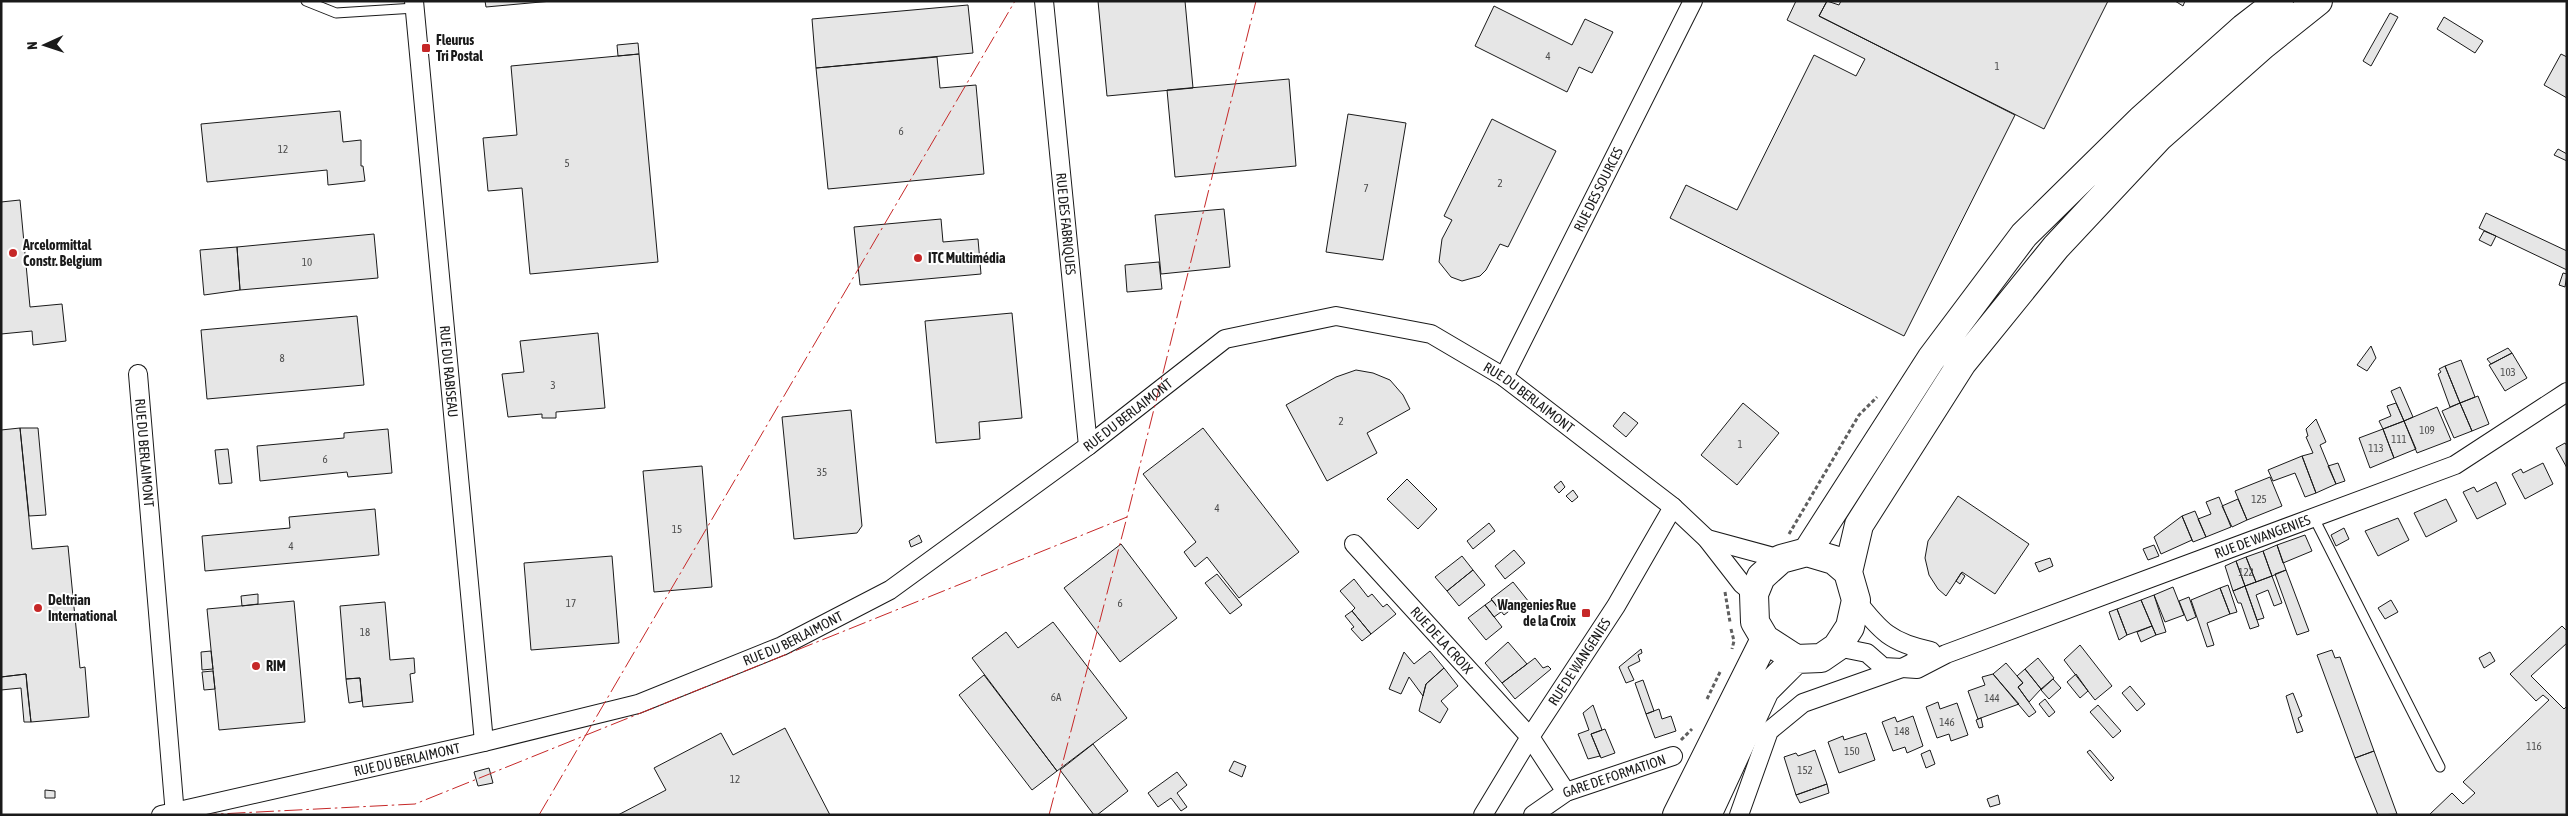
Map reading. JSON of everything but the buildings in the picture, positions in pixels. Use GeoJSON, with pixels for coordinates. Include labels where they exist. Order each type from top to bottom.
{"type":"FeatureCollection","features":[{"type":"Feature","properties":{"kind":"highway"},"geometry":{"type":"LineString","coordinates":[[1808,552],[1930,359],[2024,235],[2141,120],[2244,28],[2279,1]]}},
{"type":"Feature","properties":{"kind":"highway"},"geometry":{"type":"LineString","coordinates":[[1848,572],[1834,560],[1808,552],[1781,559],[1761,577],[1754,594],[1755,622],[1765,639],[1796,659],[1821,658],[1837,647],[1850,627],[1856,600],[1848,572],[1859,525],[1957,371],[2056,247],[2158,137],[2263,45],[2318,1]]}},
{"type":"Feature","properties":{"kind":"highway"},"geometry":{"type":"LineString","coordinates":[[1677,815],[1765,639]]}},
{"type":"Feature","properties":{"kind":"highway"},"geometry":{"type":"LineString","coordinates":[[1707,815],[1765,690],[1796,659]]}},
{"type":"Feature","properties":{"kind":"street","name":"RUE DES FABRIQUES"},"geometry":{"type":"LineString","coordinates":[[1044,1],[1088,446]]}},
{"type":"Feature","properties":{"kind":"street","name":"RUE DES SOURCES"},"geometry":{"type":"LineString","coordinates":[[1504,377],[1693,1]]}},
{"type":"Feature","properties":{"kind":"street","name":"RUE DU RABISEAU"},"geometry":{"type":"LineString","coordinates":[[414,4],[484,742]]}},
{"type":"Feature","properties":{"kind":"street","name":"RUE DU BERLAIMONT"},"geometry":{"type":"LineString","coordinates":[[138,374],[170,814],[484,742],[638,704],[782,646],[890,590],[1088,446],[1225,338],[1336,316],[1431,334],[1504,377],[1674,507],[1708,539],[1742,584],[1754,594]]}},
{"type":"Feature","properties":{"kind":"street","name":"RUE DE WANGENIES"},"geometry":{"type":"LineString","coordinates":[[1837,647],[1867,653],[1883,667],[1918,669],[1946,654],[2313,516],[2455,465],[2567,392]]}},
{"type":"Feature","properties":{"kind":"street","name":"RUE DE WANGENIES"},"geometry":{"type":"LineString","coordinates":[[1483,815],[1530,737],[1616,606],[1674,507]]}},
{"type":"Feature","properties":{"kind":"street","name":"RUE DU BERLAIMONT"},"geometry":{"type":"LineString","coordinates":[[1708,539],[1781,559]]}},
{"type":"Feature","properties":{"kind":"street","name":"RUE DE LA CROIX"},"geometry":{"type":"LineString","coordinates":[[1354,544],[1530,737],[1566,792]]}},
{"type":"Feature","properties":{"kind":"street"},"geometry":{"type":"LineString","coordinates":[[1856,600],[1889,637],[1906,646],[1946,654]]}},
{"type":"Feature","properties":{"kind":"street","name":"RUE DE WANGENIES"},"geometry":{"type":"LineString","coordinates":[[1739,815],[1769,731],[1803,703],[1914,662],[1920,649]]}},
{"type":"Feature","properties":{"kind":"street","name":"GARE DE FORMATION"},"geometry":{"type":"LineString","coordinates":[[1533,815],[1566,792],[1673,756]]}},
{"type":"Feature","properties":{"kind":"lane"},"geometry":{"type":"LineString","coordinates":[[306,1],[336,13],[414,4]]}},
{"type":"Feature","properties":{"kind":"lane"},"geometry":{"type":"LineString","coordinates":[[2313,516],[2440,768]]}},
{"type":"Feature","properties":{"kind":"path"},"geometry":{"type":"LineString","coordinates":[[1704,705],[1721,670]]}},
{"type":"Feature","properties":{"kind":"path"},"geometry":{"type":"LineString","coordinates":[[1673,756],[1684,735],[1690,732],[1695,723]]}},
{"type":"Feature","properties":{"kind":"power"},"geometry":{"type":"LineString","coordinates":[[539,815],[1015,1]]}},
{"type":"Feature","properties":{"kind":"power"},"geometry":{"type":"LineString","coordinates":[[1049,815],[1127,517],[1256,1]]}},
{"type":"Feature","properties":{"kind":"power"},"geometry":{"type":"LineString","coordinates":[[199,815],[415,804],[1127,517]]}},
{"type":"Feature","properties":{"kind":"place","name":"Fleurus Tri Postal"},"geometry":{"type":"Point","coordinates":[426,48]}},
{"type":"Feature","properties":{"kind":"place","name":"Arcelormittal Constr. Belgium"},"geometry":{"type":"Point","coordinates":[13,253]}},
{"type":"Feature","properties":{"kind":"place","name":"ITC Multimédia"},"geometry":{"type":"Point","coordinates":[918,258]}},
{"type":"Feature","properties":{"kind":"place","name":"Deltrian International"},"geometry":{"type":"Point","coordinates":[38,608]}},
{"type":"Feature","properties":{"kind":"place","name":"Wangenies Rue de la Croix"},"geometry":{"type":"Point","coordinates":[1586,613]}},
{"type":"Feature","properties":{"kind":"place","name":"RIM"},"geometry":{"type":"Point","coordinates":[256,666]}}]}
